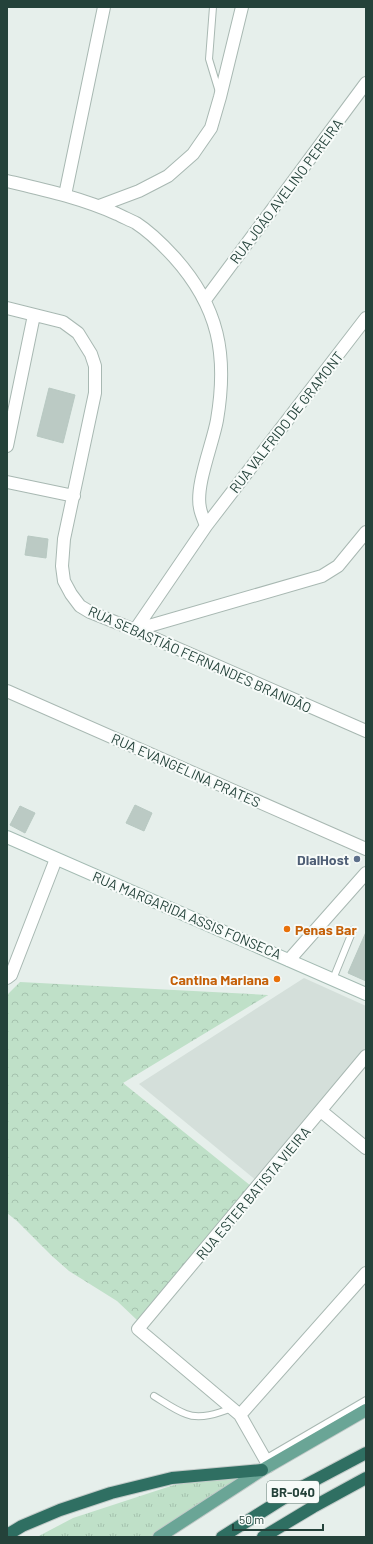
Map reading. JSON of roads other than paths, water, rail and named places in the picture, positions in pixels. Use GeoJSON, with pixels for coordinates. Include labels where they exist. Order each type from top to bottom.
{"type":"FeatureCollection","features":[{"type":"Feature","properties":{"kind":"highway","name":"BR-040"},"geometry":{"type":"LineString","coordinates":[[222,1537],[300,1488],[366,1453]]}},
{"type":"Feature","properties":{"kind":"highway"},"geometry":{"type":"LineString","coordinates":[[7,1535],[22,1526],[60,1510],[111,1493],[172,1478],[265,1465]]}},
{"type":"Feature","properties":{"kind":"highway","name":"BR-040"},"geometry":{"type":"LineString","coordinates":[[263,1537],[366,1478]]}},
{"type":"Feature","properties":{"kind":"main road"},"geometry":{"type":"LineString","coordinates":[[159,1537],[265,1465],[366,1410]]}},
{"type":"Feature","properties":{"kind":"street"},"geometry":{"type":"LineString","coordinates":[[65,195],[104,7]]}},
{"type":"Feature","properties":{"kind":"street"},"geometry":{"type":"LineString","coordinates":[[99,206],[139,191],[168,176],[193,154],[210,128],[220,97],[242,7]]}},
{"type":"Feature","properties":{"kind":"street","name":"RUA JOÃO AVELINO PEREIRA"},"geometry":{"type":"LineString","coordinates":[[205,300],[366,83]]}},
{"type":"Feature","properties":{"kind":"street"},"geometry":{"type":"LineString","coordinates":[[7,181],[65,195],[99,206],[136,223],[162,245],[185,270],[205,300],[215,324],[222,359],[217,421],[200,490],[199,508],[206,526]]}},
{"type":"Feature","properties":{"kind":"street","name":"RUA SEBASTIÃO FERNANDES BRANDÃO"},"geometry":{"type":"LineString","coordinates":[[7,308],[63,322],[78,333],[91,354],[95,366],[95,393],[64,539],[62,566],[64,581],[80,606],[90,612],[135,630],[366,731]]}},
{"type":"Feature","properties":{"kind":"street"},"geometry":{"type":"LineString","coordinates":[[7,446],[34,315]]}},
{"type":"Feature","properties":{"kind":"street","name":"RUA VALFRIDO DE GRAMONT"},"geometry":{"type":"LineString","coordinates":[[135,630],[206,526],[366,318]]}},
{"type":"Feature","properties":{"kind":"street"},"geometry":{"type":"LineString","coordinates":[[7,482],[74,496]]}},
{"type":"Feature","properties":{"kind":"street"},"geometry":{"type":"LineString","coordinates":[[135,630],[322,576],[338,566],[366,532]]}},
{"type":"Feature","properties":{"kind":"street","name":"RUA EVANGELINA PRATES"},"geometry":{"type":"LineString","coordinates":[[7,691],[366,849]]}},
{"type":"Feature","properties":{"kind":"street","name":"RUA MARGARIDA ASSIS FONSECA"},"geometry":{"type":"LineString","coordinates":[[7,837],[366,994]]}},
{"type":"Feature","properties":{"kind":"street"},"geometry":{"type":"LineString","coordinates":[[8,974],[56,859]]}},
{"type":"Feature","properties":{"kind":"street"},"geometry":{"type":"LineString","coordinates":[[290,960],[366,873]]}},
{"type":"Feature","properties":{"kind":"street","name":"RUA ESTER BATISTA VIEIRA"},"geometry":{"type":"LineString","coordinates":[[236,1412],[138,1329],[322,1111],[366,1056]]}},
{"type":"Feature","properties":{"kind":"street"},"geometry":{"type":"LineString","coordinates":[[322,1111],[366,1148]]}},
{"type":"Feature","properties":{"kind":"street"},"geometry":{"type":"LineString","coordinates":[[265,1465],[236,1412],[366,1274]]}},
{"type":"Feature","properties":{"kind":"lane"},"geometry":{"type":"LineString","coordinates":[[213,7],[209,59],[220,97]]}},
{"type":"Feature","properties":{"kind":"lane"},"geometry":{"type":"LineString","coordinates":[[333,979],[353,930]]}},
{"type":"Feature","properties":{"kind":"lane"},"geometry":{"type":"LineString","coordinates":[[154,1396],[187,1415],[197,1416],[220,1412],[236,1412]]}},
{"type":"Feature","properties":{"kind":"lane"},"geometry":{"type":"LineString","coordinates":[[265,1465],[366,1400]]}},
{"type":"Feature","properties":{"kind":"place","name":"DialHost"},"geometry":{"type":"Point","coordinates":[357,859]}},
{"type":"Feature","properties":{"kind":"place","name":"Penas Bar"},"geometry":{"type":"Point","coordinates":[287,929]}},
{"type":"Feature","properties":{"kind":"place","name":"Cantina Mariana"},"geometry":{"type":"Point","coordinates":[277,979]}}]}
